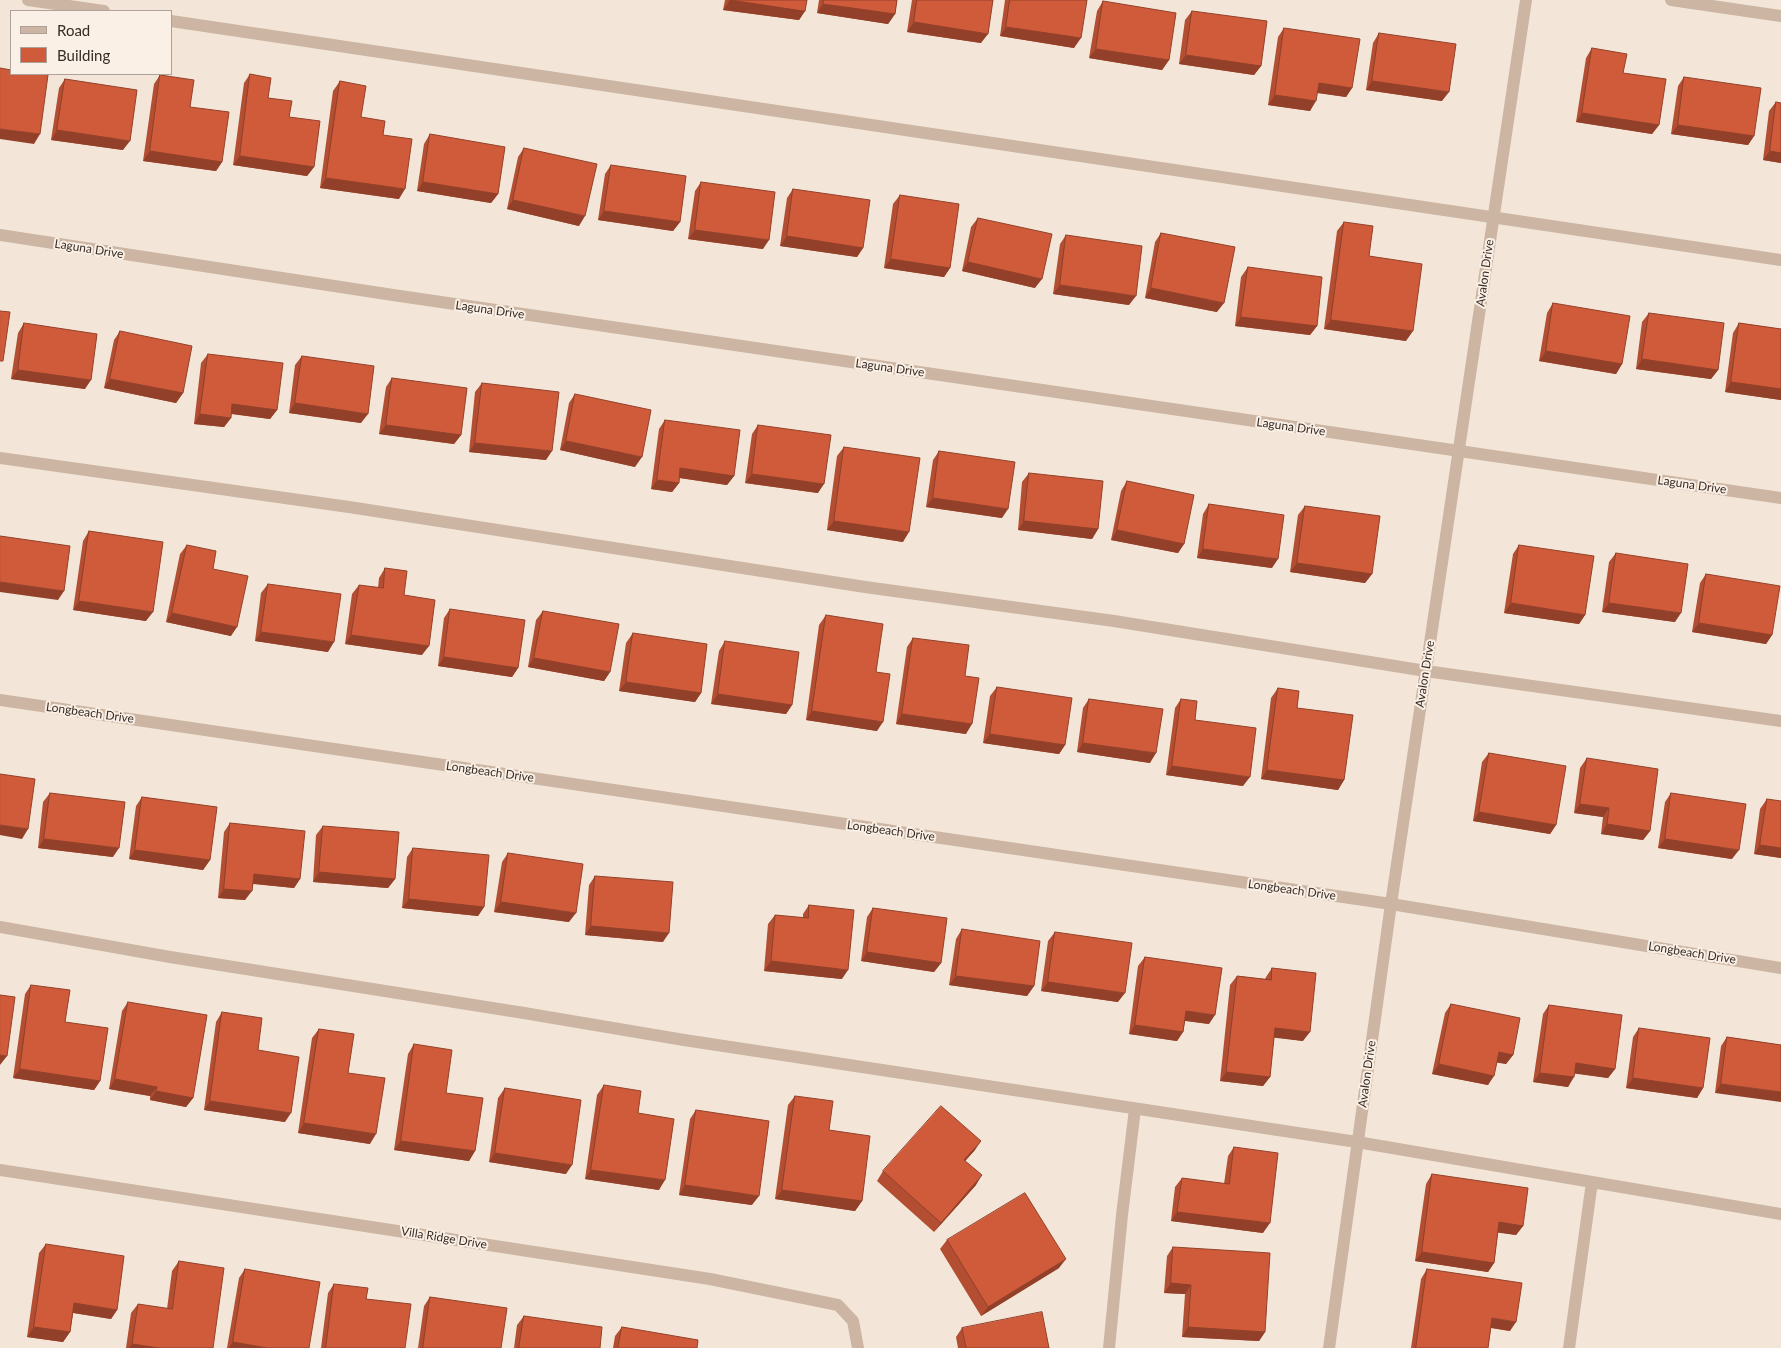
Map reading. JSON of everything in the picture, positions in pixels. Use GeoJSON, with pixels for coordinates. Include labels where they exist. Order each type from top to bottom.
{"type":"FeatureCollection","features":[{"type":"Feature","properties":{"kind":"street"},"geometry":{"type":"LineString","coordinates":[[28,0],[97,10]]}},
{"type":"Feature","properties":{"kind":"street","name":"Avalon Drive"},"geometry":{"type":"LineString","coordinates":[[1328,1348],[1391,904],[1526,0]]}},
{"type":"Feature","properties":{"kind":"street"},"geometry":{"type":"LineString","coordinates":[[1671,0],[1781,16]]}},
{"type":"Feature","properties":{"kind":"street"},"geometry":{"type":"LineString","coordinates":[[172,21],[1781,260]]}},
{"type":"Feature","properties":{"kind":"street","name":"Laguna Drive"},"geometry":{"type":"LineString","coordinates":[[0,235],[392,296],[1781,498]]}},
{"type":"Feature","properties":{"kind":"street"},"geometry":{"type":"LineString","coordinates":[[0,458],[349,507],[865,587],[1781,721]]}},
{"type":"Feature","properties":{"kind":"street","name":"Longbeach Drive"},"geometry":{"type":"LineString","coordinates":[[0,700],[1391,904],[1781,968]]}},
{"type":"Feature","properties":{"kind":"street"},"geometry":{"type":"LineString","coordinates":[[0,928],[694,1042],[1357,1142],[1781,1214]]}},
{"type":"Feature","properties":{"kind":"street"},"geometry":{"type":"LineString","coordinates":[[1109,1348],[1135,1109]]}},
{"type":"Feature","properties":{"kind":"street","name":"Villa Ridge Drive"},"geometry":{"type":"LineString","coordinates":[[0,1170],[710,1279],[838,1305],[853,1321],[858,1348]]}},
{"type":"Feature","properties":{"kind":"street"},"geometry":{"type":"LineString","coordinates":[[1569,1348],[1592,1182]]}},
{"type":"Feature","properties":{"kind":"building"},"geometry":{"type":"Polygon","coordinates":[[[730,0],[807,0],[805,11],[730,0]]]}},
{"type":"Feature","properties":{"kind":"building"},"geometry":{"type":"Polygon","coordinates":[[[824,0],[897,0],[895,14],[823,4],[824,0]]]}},
{"type":"Feature","properties":{"kind":"building"},"geometry":{"type":"Polygon","coordinates":[[[917,0],[993,0],[988,34],[914,22],[917,0]]]}},
{"type":"Feature","properties":{"kind":"building"},"geometry":{"type":"Polygon","coordinates":[[[1010,0],[1087,0],[1081,38],[1006,27],[1010,0]]]}},
{"type":"Feature","properties":{"kind":"building"},"geometry":{"type":"Polygon","coordinates":[[[1103,1],[1176,13],[1169,60],[1096,49],[1103,1]]]}},
{"type":"Feature","properties":{"kind":"building"},"geometry":{"type":"Polygon","coordinates":[[[1192,11],[1267,21],[1261,66],[1186,55],[1192,11]]]}},
{"type":"Feature","properties":{"kind":"building"},"geometry":{"type":"Polygon","coordinates":[[[1284,28],[1360,39],[1352,88],[1319,83],[1316,101],[1275,95],[1284,28]]]}},
{"type":"Feature","properties":{"kind":"building"},"geometry":{"type":"Polygon","coordinates":[[[1379,33],[1456,44],[1449,92],[1372,81],[1379,33]]]}},
{"type":"Feature","properties":{"kind":"building"},"geometry":{"type":"Polygon","coordinates":[[[1592,48],[1627,54],[1623,73],[1666,79],[1659,125],[1582,113],[1592,48]]]}},
{"type":"Feature","properties":{"kind":"building"},"geometry":{"type":"Polygon","coordinates":[[[0,68],[10,70],[10,75],[48,75],[40,134],[0,129],[0,68]]]}},
{"type":"Feature","properties":{"kind":"building"},"geometry":{"type":"Polygon","coordinates":[[[250,74],[271,78],[268,98],[292,101],[289,117],[320,121],[314,167],[240,156],[250,74]]]}},
{"type":"Feature","properties":{"kind":"building"},"geometry":{"type":"Polygon","coordinates":[[[160,75],[194,80],[190,107],[229,112],[222,162],[150,151],[160,75]]]}},
{"type":"Feature","properties":{"kind":"building"},"geometry":{"type":"Polygon","coordinates":[[[1684,77],[1761,88],[1754,136],[1678,125],[1684,77]]]}},
{"type":"Feature","properties":{"kind":"building"},"geometry":{"type":"Polygon","coordinates":[[[65,79],[137,90],[130,141],[57,130],[65,79]]]}},
{"type":"Feature","properties":{"kind":"building"},"geometry":{"type":"Polygon","coordinates":[[[340,81],[366,86],[361,117],[385,121],[383,135],[412,139],[405,189],[326,178],[340,81]]]}},
{"type":"Feature","properties":{"kind":"building"},"geometry":{"type":"Polygon","coordinates":[[[1776,102],[1781,103],[1781,153],[1770,151],[1776,102]]]}},
{"type":"Feature","properties":{"kind":"building"},"geometry":{"type":"Polygon","coordinates":[[[430,134],[505,147],[498,194],[423,182],[430,134]]]}},
{"type":"Feature","properties":{"kind":"building"},"geometry":{"type":"Polygon","coordinates":[[[524,148],[597,164],[585,216],[513,200],[524,148]]]}},
{"type":"Feature","properties":{"kind":"building"},"geometry":{"type":"Polygon","coordinates":[[[611,165],[686,176],[680,222],[604,211],[611,165]]]}},
{"type":"Feature","properties":{"kind":"building"},"geometry":{"type":"Polygon","coordinates":[[[701,182],[775,192],[769,240],[695,230],[701,182]]]}},
{"type":"Feature","properties":{"kind":"building"},"geometry":{"type":"Polygon","coordinates":[[[793,189],[870,200],[863,248],[787,236],[793,189]]]}},
{"type":"Feature","properties":{"kind":"building"},"geometry":{"type":"Polygon","coordinates":[[[900,195],[959,204],[950,268],[891,259],[900,195]]]}},
{"type":"Feature","properties":{"kind":"building"},"geometry":{"type":"Polygon","coordinates":[[[978,218],[1052,234],[1042,279],[968,262],[978,218]]]}},
{"type":"Feature","properties":{"kind":"building"},"geometry":{"type":"Polygon","coordinates":[[[1344,222],[1373,226],[1369,256],[1422,264],[1413,331],[1331,320],[1344,222]]]}},
{"type":"Feature","properties":{"kind":"building"},"geometry":{"type":"Polygon","coordinates":[[[1161,233],[1235,247],[1224,303],[1151,288],[1161,233]]]}},
{"type":"Feature","properties":{"kind":"building"},"geometry":{"type":"Polygon","coordinates":[[[1066,235],[1142,246],[1136,296],[1060,285],[1066,235]]]}},
{"type":"Feature","properties":{"kind":"building"},"geometry":{"type":"Polygon","coordinates":[[[1248,267],[1322,277],[1317,326],[1241,317],[1248,267]]]}},
{"type":"Feature","properties":{"kind":"building"},"geometry":{"type":"Polygon","coordinates":[[[1553,303],[1630,316],[1622,364],[1546,351],[1553,303]]]}},
{"type":"Feature","properties":{"kind":"building"},"geometry":{"type":"Polygon","coordinates":[[[0,311],[10,312],[3,361],[0,361],[0,311]]]}},
{"type":"Feature","properties":{"kind":"building"},"geometry":{"type":"Polygon","coordinates":[[[1649,313],[1724,323],[1718,370],[1642,359],[1649,313]]]}},
{"type":"Feature","properties":{"kind":"building"},"geometry":{"type":"Polygon","coordinates":[[[24,323],[97,334],[91,380],[18,370],[24,323]]]}},
{"type":"Feature","properties":{"kind":"building"},"geometry":{"type":"Polygon","coordinates":[[[1739,323],[1781,329],[1781,389],[1731,382],[1739,323]]]}},
{"type":"Feature","properties":{"kind":"building"},"geometry":{"type":"Polygon","coordinates":[[[120,331],[192,346],[183,393],[110,379],[120,331]]]}},
{"type":"Feature","properties":{"kind":"building"},"geometry":{"type":"Polygon","coordinates":[[[208,354],[283,363],[277,410],[232,404],[231,418],[200,414],[208,354]]]}},
{"type":"Feature","properties":{"kind":"building"},"geometry":{"type":"Polygon","coordinates":[[[302,356],[374,366],[368,414],[295,403],[302,356]]]}},
{"type":"Feature","properties":{"kind":"building"},"geometry":{"type":"Polygon","coordinates":[[[392,378],[467,388],[461,435],[386,425],[392,378]]]}},
{"type":"Feature","properties":{"kind":"building"},"geometry":{"type":"Polygon","coordinates":[[[482,383],[559,392],[552,451],[475,443],[482,383]]]}},
{"type":"Feature","properties":{"kind":"building"},"geometry":{"type":"Polygon","coordinates":[[[575,394],[651,410],[642,457],[566,441],[575,394]]]}},
{"type":"Feature","properties":{"kind":"building"},"geometry":{"type":"Polygon","coordinates":[[[665,420],[740,430],[734,476],[680,468],[679,483],[657,480],[665,420]]]}},
{"type":"Feature","properties":{"kind":"building"},"geometry":{"type":"Polygon","coordinates":[[[758,425],[831,435],[824,484],[752,474],[758,425]]]}},
{"type":"Feature","properties":{"kind":"building"},"geometry":{"type":"Polygon","coordinates":[[[844,447],[920,458],[909,532],[834,521],[844,447]]]}},
{"type":"Feature","properties":{"kind":"building"},"geometry":{"type":"Polygon","coordinates":[[[939,451],[1015,462],[1008,509],[933,498],[939,451]]]}},
{"type":"Feature","properties":{"kind":"building"},"geometry":{"type":"Polygon","coordinates":[[[1029,473],[1103,481],[1098,529],[1024,521],[1029,473]]]}},
{"type":"Feature","properties":{"kind":"building"},"geometry":{"type":"Polygon","coordinates":[[[1127,481],[1194,495],[1184,544],[1117,530],[1127,481]]]}},
{"type":"Feature","properties":{"kind":"building"},"geometry":{"type":"Polygon","coordinates":[[[1209,504],[1284,515],[1278,559],[1203,549],[1209,504]]]}},
{"type":"Feature","properties":{"kind":"building"},"geometry":{"type":"Polygon","coordinates":[[[1305,506],[1380,516],[1372,574],[1297,563],[1305,506]]]}},
{"type":"Feature","properties":{"kind":"building"},"geometry":{"type":"Polygon","coordinates":[[[89,531],[163,542],[153,612],[79,601],[89,531]]]}},
{"type":"Feature","properties":{"kind":"building"},"geometry":{"type":"Polygon","coordinates":[[[0,536],[70,546],[64,591],[0,582],[0,536]]]}},
{"type":"Feature","properties":{"kind":"building"},"geometry":{"type":"Polygon","coordinates":[[[187,545],[216,551],[213,569],[248,576],[237,627],[172,613],[187,545]]]}},
{"type":"Feature","properties":{"kind":"building"},"geometry":{"type":"Polygon","coordinates":[[[1519,545],[1594,556],[1585,615],[1511,603],[1519,545]]]}},
{"type":"Feature","properties":{"kind":"building"},"geometry":{"type":"Polygon","coordinates":[[[1616,553],[1688,564],[1681,613],[1609,603],[1616,553]]]}},
{"type":"Feature","properties":{"kind":"building"},"geometry":{"type":"Polygon","coordinates":[[[385,568],[407,571],[404,595],[435,600],[429,646],[351,635],[359,585],[383,588],[385,568]]]}},
{"type":"Feature","properties":{"kind":"building"},"geometry":{"type":"Polygon","coordinates":[[[1706,574],[1780,586],[1772,635],[1699,623],[1706,574]]]}},
{"type":"Feature","properties":{"kind":"building"},"geometry":{"type":"Polygon","coordinates":[[[268,584],[341,594],[334,642],[261,632],[268,584]]]}},
{"type":"Feature","properties":{"kind":"building"},"geometry":{"type":"Polygon","coordinates":[[[450,609],[525,620],[518,668],[444,657],[450,609]]]}},
{"type":"Feature","properties":{"kind":"building"},"geometry":{"type":"Polygon","coordinates":[[[543,611],[619,624],[610,672],[534,658],[543,611]]]}},
{"type":"Feature","properties":{"kind":"building"},"geometry":{"type":"Polygon","coordinates":[[[826,615],[883,624],[876,672],[890,674],[883,722],[812,711],[826,615]]]}},
{"type":"Feature","properties":{"kind":"building"},"geometry":{"type":"Polygon","coordinates":[[[633,633],[707,644],[701,693],[626,682],[633,633]]]}},
{"type":"Feature","properties":{"kind":"building"},"geometry":{"type":"Polygon","coordinates":[[[913,638],[969,645],[965,676],[979,678],[972,724],[902,714],[913,638]]]}},
{"type":"Feature","properties":{"kind":"building"},"geometry":{"type":"Polygon","coordinates":[[[725,641],[799,652],[792,705],[718,694],[725,641]]]}},
{"type":"Feature","properties":{"kind":"building"},"geometry":{"type":"Polygon","coordinates":[[[997,687],[1072,698],[1065,745],[990,734],[997,687]]]}},
{"type":"Feature","properties":{"kind":"building"},"geometry":{"type":"Polygon","coordinates":[[[1278,688],[1299,691],[1297,708],[1353,715],[1344,780],[1267,770],[1278,688]]]}},
{"type":"Feature","properties":{"kind":"building"},"geometry":{"type":"Polygon","coordinates":[[[1089,699],[1163,709],[1156,753],[1083,743],[1089,699]]]}},
{"type":"Feature","properties":{"kind":"building"},"geometry":{"type":"Polygon","coordinates":[[[1181,699],[1197,701],[1195,720],[1256,728],[1250,777],[1172,766],[1181,699]]]}},
{"type":"Feature","properties":{"kind":"building"},"geometry":{"type":"Polygon","coordinates":[[[1489,753],[1566,766],[1556,825],[1479,812],[1489,753]]]}},
{"type":"Feature","properties":{"kind":"building"},"geometry":{"type":"Polygon","coordinates":[[[1587,758],[1658,769],[1650,831],[1607,824],[1609,808],[1580,804],[1587,758]]]}},
{"type":"Feature","properties":{"kind":"building"},"geometry":{"type":"Polygon","coordinates":[[[0,774],[35,779],[28,829],[0,825],[0,774]]]}},
{"type":"Feature","properties":{"kind":"building"},"geometry":{"type":"Polygon","coordinates":[[[50,793],[125,802],[119,848],[44,839],[50,793]]]}},
{"type":"Feature","properties":{"kind":"building"},"geometry":{"type":"Polygon","coordinates":[[[1671,793],[1746,804],[1739,850],[1665,839],[1671,793]]]}},
{"type":"Feature","properties":{"kind":"building"},"geometry":{"type":"Polygon","coordinates":[[[142,797],[217,807],[210,860],[135,850],[142,797]]]}},
{"type":"Feature","properties":{"kind":"building"},"geometry":{"type":"Polygon","coordinates":[[[1767,799],[1781,801],[1781,848],[1760,845],[1767,799]]]}},
{"type":"Feature","properties":{"kind":"building"},"geometry":{"type":"Polygon","coordinates":[[[230,823],[305,831],[300,879],[254,874],[252,891],[224,889],[230,823]]]}},
{"type":"Feature","properties":{"kind":"building"},"geometry":{"type":"Polygon","coordinates":[[[323,826],[399,832],[395,879],[319,872],[323,826]]]}},
{"type":"Feature","properties":{"kind":"building"},"geometry":{"type":"Polygon","coordinates":[[[413,848],[489,855],[484,907],[409,899],[413,848]]]}},
{"type":"Feature","properties":{"kind":"building"},"geometry":{"type":"Polygon","coordinates":[[[508,853],[583,864],[576,913],[501,902],[508,853]]]}},
{"type":"Feature","properties":{"kind":"building"},"geometry":{"type":"Polygon","coordinates":[[[595,876],[673,882],[669,933],[591,926],[595,876]]]}},
{"type":"Feature","properties":{"kind":"building"},"geometry":{"type":"Polygon","coordinates":[[[809,905],[854,910],[848,970],[771,961],[775,915],[808,918],[809,905]]]}},
{"type":"Feature","properties":{"kind":"building"},"geometry":{"type":"Polygon","coordinates":[[[873,908],[947,918],[941,963],[867,952],[873,908]]]}},
{"type":"Feature","properties":{"kind":"building"},"geometry":{"type":"Polygon","coordinates":[[[962,929],[1040,941],[1034,986],[956,976],[962,929]]]}},
{"type":"Feature","properties":{"kind":"building"},"geometry":{"type":"Polygon","coordinates":[[[1055,932],[1132,943],[1125,993],[1048,982],[1055,932]]]}},
{"type":"Feature","properties":{"kind":"building"},"geometry":{"type":"Polygon","coordinates":[[[1145,957],[1222,968],[1215,1015],[1186,1011],[1183,1032],[1135,1025],[1145,957]]]}},
{"type":"Feature","properties":{"kind":"building"},"geometry":{"type":"Polygon","coordinates":[[[1272,968],[1316,973],[1310,1032],[1275,1028],[1270,1077],[1226,1072],[1237,976],[1271,980],[1272,968]]]}},
{"type":"Feature","properties":{"kind":"building"},"geometry":{"type":"Polygon","coordinates":[[[31,985],[70,990],[65,1022],[108,1028],[100,1081],[20,1069],[31,985]]]}},
{"type":"Feature","properties":{"kind":"building"},"geometry":{"type":"Polygon","coordinates":[[[0,995],[15,997],[7,1056],[0,1055],[0,995]]]}},
{"type":"Feature","properties":{"kind":"building"},"geometry":{"type":"Polygon","coordinates":[[[128,1002],[207,1015],[193,1098],[156,1091],[157,1087],[115,1079],[128,1002]]]}},
{"type":"Feature","properties":{"kind":"building"},"geometry":{"type":"Polygon","coordinates":[[[1451,1004],[1520,1018],[1513,1055],[1499,1052],[1494,1076],[1439,1064],[1451,1004]]]}},
{"type":"Feature","properties":{"kind":"building"},"geometry":{"type":"Polygon","coordinates":[[[1549,1005],[1622,1015],[1615,1069],[1576,1063],[1574,1077],[1540,1073],[1549,1005]]]}},
{"type":"Feature","properties":{"kind":"building"},"geometry":{"type":"Polygon","coordinates":[[[222,1012],[262,1018],[258,1050],[299,1057],[291,1113],[210,1101],[222,1012]]]}},
{"type":"Feature","properties":{"kind":"building"},"geometry":{"type":"Polygon","coordinates":[[[1639,1028],[1710,1038],[1703,1088],[1633,1078],[1639,1028]]]}},
{"type":"Feature","properties":{"kind":"building"},"geometry":{"type":"Polygon","coordinates":[[[319,1029],[354,1034],[348,1073],[385,1078],[376,1134],[304,1123],[319,1029]]]}},
{"type":"Feature","properties":{"kind":"building"},"geometry":{"type":"Polygon","coordinates":[[[1727,1037],[1781,1045],[1781,1092],[1721,1084],[1727,1037]]]}},
{"type":"Feature","properties":{"kind":"building"},"geometry":{"type":"Polygon","coordinates":[[[414,1044],[452,1050],[446,1093],[483,1098],[475,1151],[401,1141],[414,1044]]]}},
{"type":"Feature","properties":{"kind":"building"},"geometry":{"type":"Polygon","coordinates":[[[604,1085],[641,1091],[638,1113],[674,1119],[665,1180],[591,1170],[604,1085]]]}},
{"type":"Feature","properties":{"kind":"building"},"geometry":{"type":"Polygon","coordinates":[[[505,1088],[581,1100],[572,1165],[495,1153],[505,1088]]]}},
{"type":"Feature","properties":{"kind":"building"},"geometry":{"type":"Polygon","coordinates":[[[795,1096],[833,1101],[829,1130],[870,1136],[862,1201],[782,1190],[795,1096]]]}},
{"type":"Feature","properties":{"kind":"building"},"geometry":{"type":"Polygon","coordinates":[[[941,1106],[981,1141],[964,1160],[982,1175],[941,1223],[883,1171],[941,1106]]]}},
{"type":"Feature","properties":{"kind":"building"},"geometry":{"type":"Polygon","coordinates":[[[696,1110],[769,1121],[759,1196],[685,1185],[696,1110]]]}},
{"type":"Feature","properties":{"kind":"building"},"geometry":{"type":"Polygon","coordinates":[[[1234,1147],[1278,1153],[1270,1223],[1177,1212],[1182,1178],[1229,1184],[1234,1147]]]}},
{"type":"Feature","properties":{"kind":"building"},"geometry":{"type":"Polygon","coordinates":[[[1432,1174],[1528,1188],[1523,1226],[1499,1222],[1494,1263],[1422,1252],[1432,1174]]]}},
{"type":"Feature","properties":{"kind":"building"},"geometry":{"type":"Polygon","coordinates":[[[1025,1193],[1066,1259],[988,1307],[947,1240],[1025,1193]]]}},
{"type":"Feature","properties":{"kind":"building"},"geometry":{"type":"Polygon","coordinates":[[[46,1244],[124,1256],[117,1310],[74,1303],[70,1332],[34,1327],[46,1244]]]}},
{"type":"Feature","properties":{"kind":"building"},"geometry":{"type":"Polygon","coordinates":[[[1173,1247],[1270,1253],[1265,1332],[1188,1327],[1191,1285],[1171,1283],[1173,1247]]]}},
{"type":"Feature","properties":{"kind":"building"},"geometry":{"type":"Polygon","coordinates":[[[179,1261],[224,1268],[213,1348],[159,1348],[132,1344],[138,1304],[172,1309],[179,1261]]]}},
{"type":"Feature","properties":{"kind":"building"},"geometry":{"type":"Polygon","coordinates":[[[245,1269],[320,1282],[309,1348],[267,1348],[233,1342],[245,1269]]]}},
{"type":"Feature","properties":{"kind":"building"},"geometry":{"type":"Polygon","coordinates":[[[1427,1269],[1522,1283],[1516,1322],[1492,1318],[1488,1348],[1416,1348],[1427,1269]]]}},
{"type":"Feature","properties":{"kind":"building"},"geometry":{"type":"Polygon","coordinates":[[[334,1284],[368,1288],[366,1299],[411,1304],[405,1348],[326,1348],[334,1284]]]}},
{"type":"Feature","properties":{"kind":"building"},"geometry":{"type":"Polygon","coordinates":[[[430,1297],[507,1308],[501,1348],[423,1348],[430,1297]]]}},
{"type":"Feature","properties":{"kind":"building"},"geometry":{"type":"Polygon","coordinates":[[[1042,1312],[1049,1348],[966,1348],[962,1328],[1042,1312]]]}},
{"type":"Feature","properties":{"kind":"building"},"geometry":{"type":"Polygon","coordinates":[[[524,1316],[602,1327],[600,1348],[519,1348],[524,1316]]]}},
{"type":"Feature","properties":{"kind":"building"},"geometry":{"type":"Polygon","coordinates":[[[622,1327],[698,1340],[697,1348],[618,1348],[622,1327]]]}}]}
